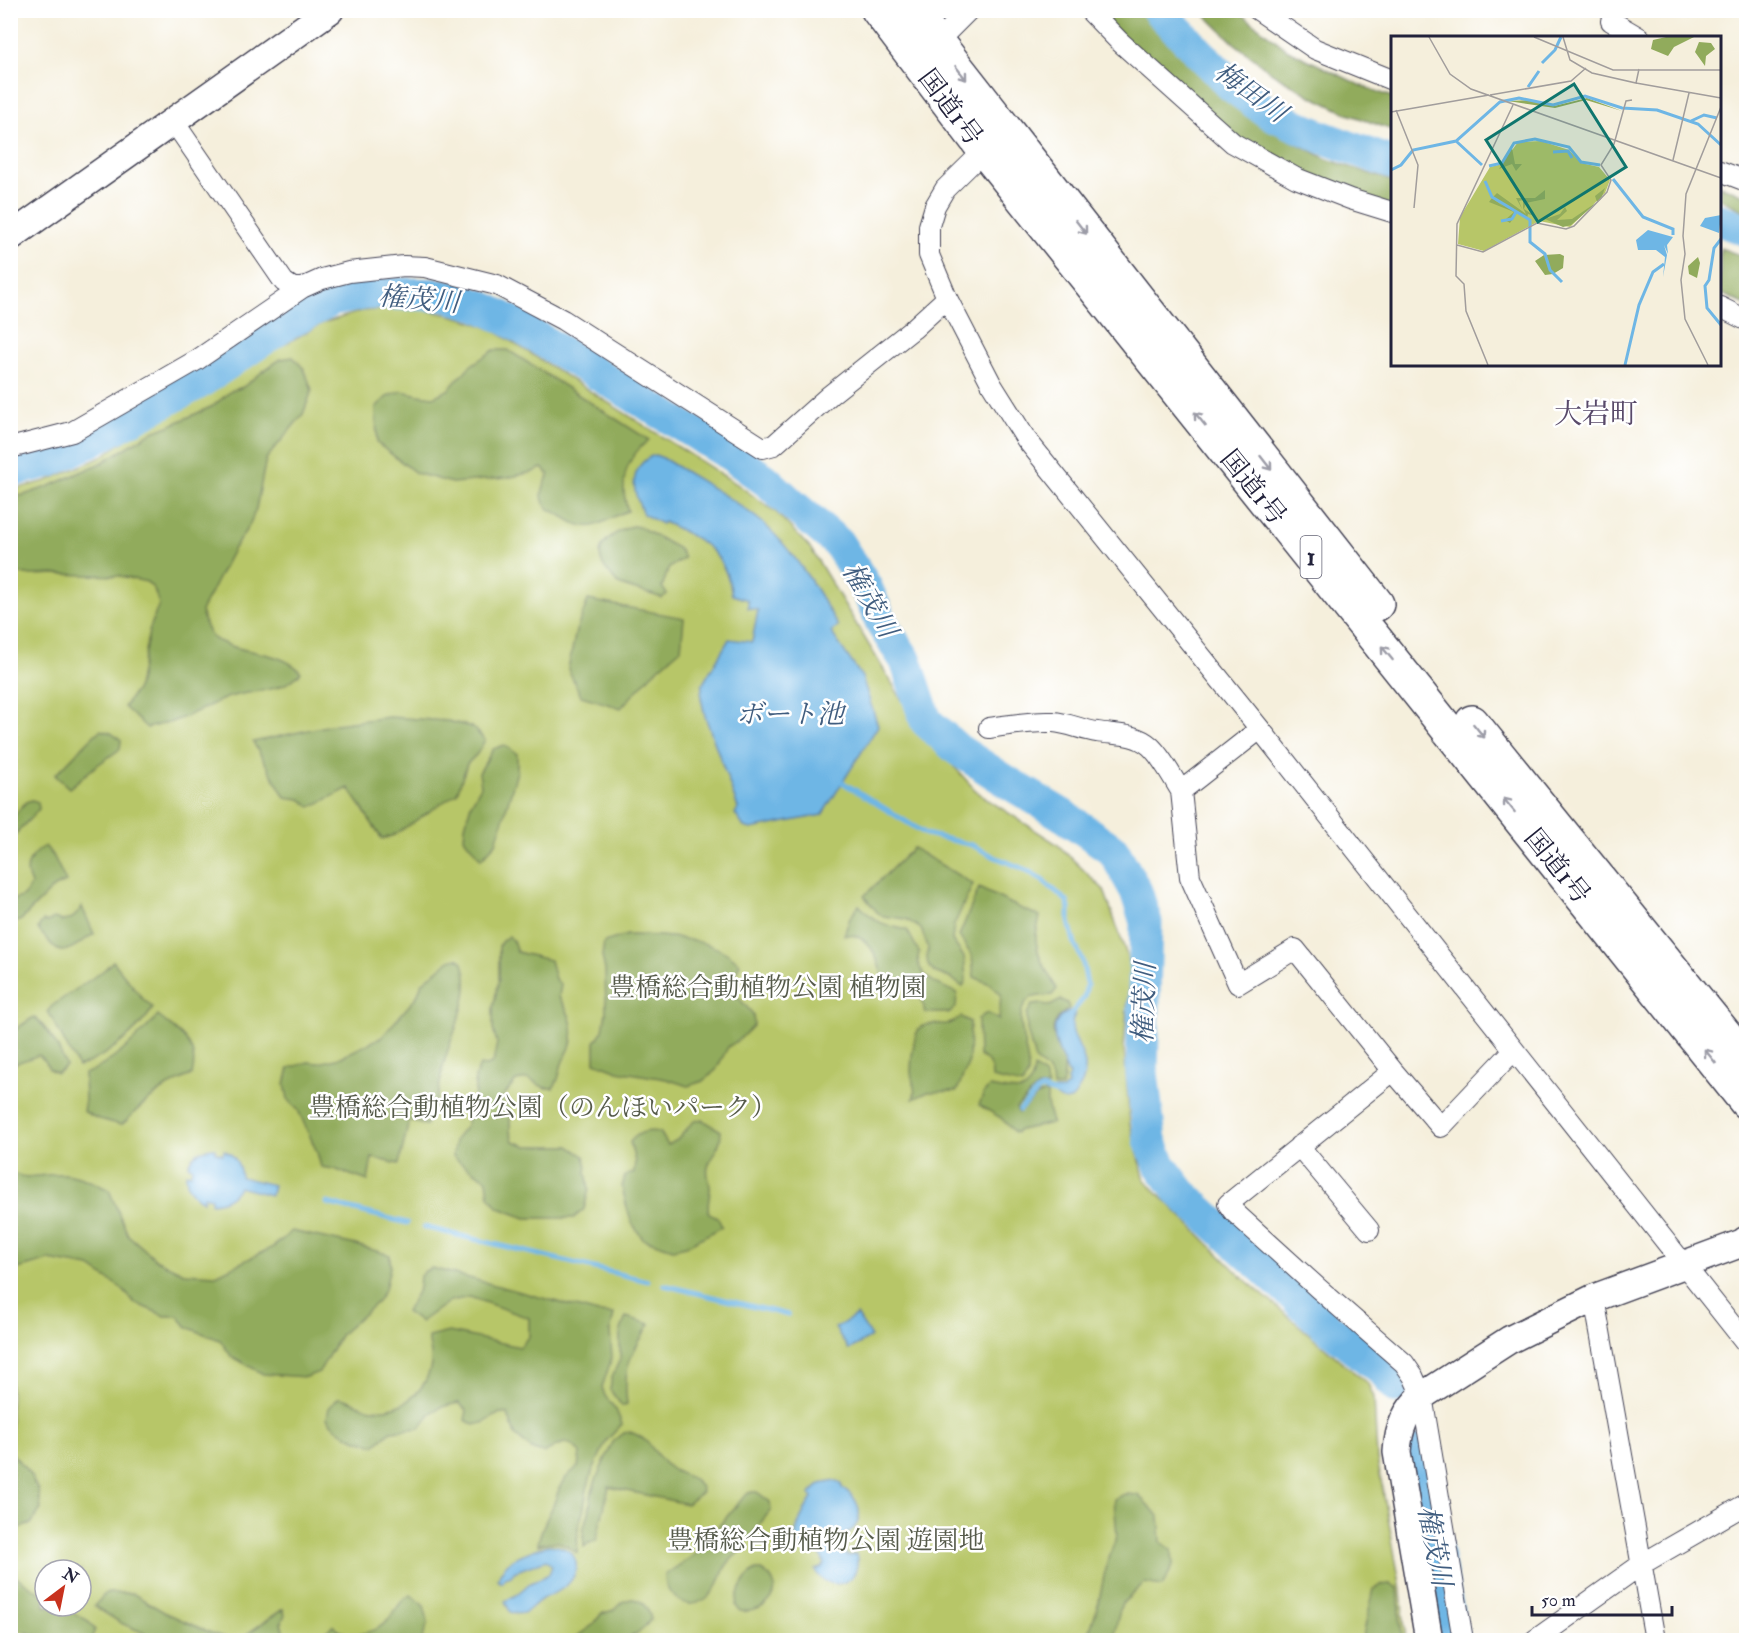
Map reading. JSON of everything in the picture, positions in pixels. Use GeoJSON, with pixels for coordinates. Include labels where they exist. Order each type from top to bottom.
{"type":"FeatureCollection","features":[{"type":"Feature","properties":{"kind":"highway","name":"国道1号"},"geometry":{"type":"LineString","coordinates":[[878,10],[995,141],[1746,1060]]}},
{"type":"Feature","properties":{"kind":"highway","name":"国道1号"},"geometry":{"type":"LineString","coordinates":[[912,10],[937,42],[995,141],[1746,1101]]}},
{"type":"Feature","properties":{"kind":"street"},"geometry":{"type":"LineString","coordinates":[[10,237],[330,10]]}},
{"type":"Feature","properties":{"kind":"street"},"geometry":{"type":"LineString","coordinates":[[937,42],[969,10]]}},
{"type":"Feature","properties":{"kind":"street"},"geometry":{"type":"LineString","coordinates":[[1089,10],[1119,41],[1233,143],[1296,178],[1391,212]]}},
{"type":"Feature","properties":{"kind":"street"},"geometry":{"type":"LineString","coordinates":[[1258,10],[1283,18],[1315,49],[1391,80]]}},
{"type":"Feature","properties":{"kind":"street"},"geometry":{"type":"LineString","coordinates":[[1610,23],[1636,36]]}},
{"type":"Feature","properties":{"kind":"street"},"geometry":{"type":"LineString","coordinates":[[174,122],[284,282],[293,288],[302,288]]}},
{"type":"Feature","properties":{"kind":"street"},"geometry":{"type":"LineString","coordinates":[[995,141],[945,189],[935,206],[929,226],[929,255],[947,298],[992,385],[1026,439],[1260,729],[1746,1343]]}},
{"type":"Feature","properties":{"kind":"street"},"geometry":{"type":"LineString","coordinates":[[1721,172],[1746,181]]}},
{"type":"Feature","properties":{"kind":"street"},"geometry":{"type":"LineString","coordinates":[[10,448],[72,432],[197,360],[302,288],[322,279],[349,272],[404,266],[425,267],[497,285],[563,320],[763,448],[774,445],[830,395],[913,329],[947,298]]}},
{"type":"Feature","properties":{"kind":"street"},"geometry":{"type":"LineString","coordinates":[[1721,308],[1746,320]]}},
{"type":"Feature","properties":{"kind":"street"},"geometry":{"type":"LineString","coordinates":[[988,728],[1021,723],[1054,722],[1097,732],[1125,735],[1137,738],[1148,745],[1181,791],[1190,877],[1238,984],[1295,949],[1441,1127],[1514,1050]]}},
{"type":"Feature","properties":{"kind":"street"},"geometry":{"type":"LineString","coordinates":[[1181,791],[1260,729]]}},
{"type":"Feature","properties":{"kind":"street"},"geometry":{"type":"LineString","coordinates":[[1393,1071],[1228,1204],[1319,1289],[1404,1363],[1413,1376],[1422,1396],[1463,1641]]}},
{"type":"Feature","properties":{"kind":"street"},"geometry":{"type":"LineString","coordinates":[[1299,1146],[1368,1230]]}},
{"type":"Feature","properties":{"kind":"street"},"geometry":{"type":"LineString","coordinates":[[1429,1641],[1397,1452],[1404,1420],[1412,1407],[1422,1396],[1509,1340],[1594,1299],[1746,1240]]}},
{"type":"Feature","properties":{"kind":"street"},"geometry":{"type":"LineString","coordinates":[[1594,1299],[1655,1641]]}},
{"type":"Feature","properties":{"kind":"street"},"geometry":{"type":"LineString","coordinates":[[1534,1641],[1642,1564],[1746,1504]]}},
{"type":"Feature","properties":{"kind":"green space"},"geometry":{"type":"Polygon","coordinates":[[[1093,11],[1140,11],[1220,93],[1274,131],[1327,159],[1391,181],[1391,208],[1275,170],[1093,11]]]}},
{"type":"Feature","properties":{"kind":"green space"},"geometry":{"type":"Polygon","coordinates":[[[1201,11],[1238,11],[1288,50],[1362,86],[1391,97],[1391,130],[1348,114],[1309,95],[1272,73],[1234,43],[1201,11]]]}},
{"type":"Feature","properties":{"kind":"green space"},"geometry":{"type":"Polygon","coordinates":[[[1721,185],[1746,196],[1746,212],[1721,200],[1721,185]]]}},
{"type":"Feature","properties":{"kind":"green space"},"geometry":{"type":"Polygon","coordinates":[[[1721,248],[1746,257],[1746,305],[1721,293],[1721,248]]]}},
{"type":"Feature","properties":{"kind":"green space","name":"豊橋総合動植物公園（のんほいパーク）"},"geometry":{"type":"Polygon","coordinates":[[[403,308],[451,315],[484,326],[737,484],[777,513],[811,549],[919,728],[979,794],[1057,844],[1104,890],[1130,964],[1124,1048],[1130,1124],[1145,1180],[1242,1277],[1368,1384],[1374,1397],[1377,1458],[1400,1583],[1406,1640],[27,1640],[11,1635],[10,490],[46,481],[99,458],[189,397],[323,323],[362,311],[403,308]]]}},
{"type":"Feature","properties":{"kind":"green space"},"geometry":{"type":"Polygon","coordinates":[[[494,350],[508,350],[649,440],[634,455],[626,472],[624,491],[628,511],[597,525],[579,525],[545,505],[542,492],[549,475],[542,468],[506,478],[452,483],[416,473],[377,443],[376,407],[388,396],[402,391],[433,397],[448,390],[470,366],[494,350]]]}},
{"type":"Feature","properties":{"kind":"green space"},"geometry":{"type":"Polygon","coordinates":[[[293,357],[304,369],[312,390],[303,414],[266,459],[256,509],[249,526],[234,548],[201,611],[208,632],[215,639],[241,649],[273,656],[293,665],[301,672],[294,679],[276,688],[226,698],[181,719],[147,728],[124,707],[138,687],[149,631],[159,604],[154,589],[147,582],[120,576],[32,575],[11,572],[11,497],[50,486],[103,462],[150,433],[213,406],[231,391],[243,387],[281,359],[293,357]]]}},
{"type":"Feature","properties":{"kind":"green space"},"geometry":{"type":"Polygon","coordinates":[[[632,526],[640,527],[679,549],[684,558],[669,568],[662,587],[667,594],[662,598],[617,583],[602,563],[600,556],[604,543],[616,533],[632,526]]]}},
{"type":"Feature","properties":{"kind":"green space"},"geometry":{"type":"Polygon","coordinates":[[[588,600],[684,618],[681,649],[651,675],[621,708],[581,696],[568,669],[576,631],[588,600]]]}},
{"type":"Feature","properties":{"kind":"green space"},"geometry":{"type":"Polygon","coordinates":[[[389,717],[448,721],[472,727],[485,740],[477,754],[467,764],[457,793],[394,835],[382,839],[349,788],[311,807],[300,799],[285,797],[253,742],[336,724],[389,717]]]}},
{"type":"Feature","properties":{"kind":"green space"},"geometry":{"type":"Polygon","coordinates":[[[100,730],[111,733],[121,740],[120,749],[69,788],[55,775],[100,730]]]}},
{"type":"Feature","properties":{"kind":"green space"},"geometry":{"type":"Polygon","coordinates":[[[504,745],[517,754],[517,772],[496,843],[481,859],[464,838],[465,826],[471,804],[481,786],[479,773],[493,749],[504,745]]]}},
{"type":"Feature","properties":{"kind":"green space"},"geometry":{"type":"Polygon","coordinates":[[[32,800],[38,802],[39,809],[11,839],[11,819],[26,802],[32,800]]]}},
{"type":"Feature","properties":{"kind":"green space"},"geometry":{"type":"Polygon","coordinates":[[[45,846],[54,857],[66,882],[54,887],[21,920],[11,924],[11,900],[28,891],[31,884],[27,872],[29,862],[45,846]]]}},
{"type":"Feature","properties":{"kind":"green space"},"geometry":{"type":"Polygon","coordinates":[[[913,848],[973,884],[954,925],[952,940],[964,957],[966,980],[963,987],[952,979],[934,972],[928,965],[928,948],[921,929],[906,919],[883,916],[864,896],[913,848]]]}},
{"type":"Feature","properties":{"kind":"green space"},"geometry":{"type":"Polygon","coordinates":[[[979,888],[1040,916],[1036,942],[1043,964],[1057,989],[1052,995],[1029,999],[1021,1014],[1028,1065],[1027,1078],[1022,1085],[992,1078],[989,1064],[979,1056],[978,1019],[987,1013],[999,1020],[1001,994],[990,984],[974,977],[972,956],[959,936],[979,888]]]}},
{"type":"Feature","properties":{"kind":"green space"},"geometry":{"type":"Polygon","coordinates":[[[859,905],[880,922],[907,930],[919,952],[918,960],[924,973],[935,983],[957,993],[956,1007],[950,1013],[925,1013],[919,996],[906,984],[898,987],[885,986],[869,945],[856,936],[844,935],[850,918],[859,905]]]}},
{"type":"Feature","properties":{"kind":"green space"},"geometry":{"type":"Polygon","coordinates":[[[82,907],[94,934],[71,948],[58,950],[38,928],[43,921],[48,922],[54,918],[62,921],[68,920],[74,917],[82,907]]]}},
{"type":"Feature","properties":{"kind":"green space"},"geometry":{"type":"Polygon","coordinates":[[[627,935],[687,939],[717,948],[740,964],[727,985],[727,996],[738,997],[753,1014],[754,1025],[728,1047],[716,1070],[703,1081],[688,1086],[666,1079],[618,1071],[595,1062],[595,1042],[603,1030],[606,1012],[605,970],[602,956],[604,942],[627,935]]]}},
{"type":"Feature","properties":{"kind":"green space"},"geometry":{"type":"Polygon","coordinates":[[[509,936],[517,952],[550,960],[555,979],[561,985],[559,997],[571,1022],[572,1036],[569,1050],[553,1088],[545,1088],[528,1079],[516,1081],[502,1098],[504,1104],[510,1107],[510,1131],[513,1141],[527,1146],[569,1146],[584,1156],[589,1189],[584,1209],[574,1218],[526,1218],[499,1208],[489,1196],[487,1180],[453,1156],[455,1140],[466,1126],[475,1092],[475,1077],[480,1065],[487,1066],[493,1063],[497,1043],[493,1029],[493,1007],[499,980],[499,946],[509,936]]]}},
{"type":"Feature","properties":{"kind":"green space"},"geometry":{"type":"Polygon","coordinates":[[[457,958],[462,961],[466,973],[465,999],[444,1063],[438,1095],[426,1125],[409,1121],[399,1164],[372,1158],[368,1181],[321,1167],[317,1152],[298,1110],[288,1099],[285,1084],[289,1068],[308,1062],[318,1063],[337,1059],[382,1037],[417,996],[422,983],[450,960],[457,958]]]}},
{"type":"Feature","properties":{"kind":"green space"},"geometry":{"type":"Polygon","coordinates":[[[113,961],[142,998],[153,1008],[130,1035],[110,1051],[78,1067],[48,1011],[113,961]]]}},
{"type":"Feature","properties":{"kind":"green space"},"geometry":{"type":"Polygon","coordinates":[[[1061,1000],[1067,1003],[1069,1008],[1058,1018],[1053,1029],[1064,1063],[1064,1075],[1062,1087],[1053,1087],[1052,1078],[1046,1069],[1035,1060],[1027,1030],[1027,1014],[1032,1005],[1050,1006],[1061,1000]]]}},
{"type":"Feature","properties":{"kind":"green space"},"geometry":{"type":"Polygon","coordinates":[[[158,1016],[181,1034],[191,1047],[194,1064],[192,1075],[177,1081],[154,1096],[121,1125],[96,1118],[83,1111],[84,1074],[115,1057],[158,1016]]]}},
{"type":"Feature","properties":{"kind":"green space"},"geometry":{"type":"Polygon","coordinates":[[[34,1017],[49,1033],[66,1066],[57,1073],[49,1069],[39,1055],[14,1064],[11,1061],[11,1032],[34,1017]]]}},
{"type":"Feature","properties":{"kind":"green space"},"geometry":{"type":"Polygon","coordinates":[[[961,1017],[970,1022],[969,1061],[957,1091],[928,1092],[913,1099],[911,1061],[918,1030],[926,1025],[949,1023],[961,1017]]]}},
{"type":"Feature","properties":{"kind":"green space"},"geometry":{"type":"Polygon","coordinates":[[[1034,1068],[1044,1075],[1048,1087],[1038,1087],[1016,1108],[1019,1113],[1037,1096],[1047,1092],[1047,1104],[1052,1123],[1015,1133],[1001,1118],[979,1105],[989,1087],[1012,1091],[1025,1089],[1032,1078],[1034,1068]]]}},
{"type":"Feature","properties":{"kind":"green space"},"geometry":{"type":"Polygon","coordinates":[[[695,1120],[703,1120],[721,1131],[720,1141],[707,1172],[710,1186],[709,1214],[718,1218],[722,1227],[686,1246],[673,1249],[643,1239],[632,1223],[622,1187],[625,1176],[634,1172],[635,1162],[630,1142],[633,1138],[644,1132],[660,1132],[668,1145],[677,1140],[695,1120]]]}},
{"type":"Feature","properties":{"kind":"green space"},"geometry":{"type":"Polygon","coordinates":[[[11,1172],[30,1177],[69,1175],[109,1190],[128,1235],[157,1260],[184,1273],[216,1275],[273,1247],[292,1231],[390,1255],[385,1289],[377,1302],[341,1334],[319,1372],[306,1377],[263,1374],[231,1356],[220,1340],[187,1327],[178,1316],[165,1316],[135,1303],[121,1288],[90,1267],[49,1260],[11,1271],[11,1172]]]}},
{"type":"Feature","properties":{"kind":"green space"},"geometry":{"type":"Polygon","coordinates":[[[432,1268],[598,1313],[614,1314],[610,1332],[612,1357],[602,1387],[622,1424],[607,1440],[592,1472],[578,1527],[577,1553],[559,1542],[538,1545],[542,1529],[561,1484],[578,1467],[580,1453],[571,1444],[558,1445],[543,1453],[533,1450],[515,1435],[508,1414],[500,1413],[475,1425],[465,1420],[467,1411],[459,1403],[436,1410],[420,1428],[391,1431],[375,1445],[348,1436],[337,1429],[327,1418],[329,1408],[338,1398],[373,1409],[392,1408],[409,1400],[422,1387],[430,1369],[428,1337],[449,1332],[520,1347],[529,1336],[529,1318],[470,1297],[450,1301],[420,1322],[406,1312],[419,1288],[420,1276],[432,1268]]]}},
{"type":"Feature","properties":{"kind":"green space"},"geometry":{"type":"Polygon","coordinates":[[[626,1317],[650,1324],[630,1361],[626,1380],[627,1404],[622,1406],[610,1390],[612,1377],[620,1359],[620,1333],[626,1317]]]}},
{"type":"Feature","properties":{"kind":"green space"},"geometry":{"type":"Polygon","coordinates":[[[630,1432],[649,1444],[673,1470],[698,1483],[702,1492],[687,1504],[609,1487],[596,1541],[584,1547],[583,1529],[598,1475],[613,1442],[624,1433],[630,1432]]]}},
{"type":"Feature","properties":{"kind":"green space"},"geometry":{"type":"Polygon","coordinates":[[[11,1452],[29,1473],[38,1490],[41,1509],[31,1524],[15,1529],[11,1527],[11,1452]]]}},
{"type":"Feature","properties":{"kind":"green space"},"geometry":{"type":"Polygon","coordinates":[[[748,1492],[757,1492],[770,1502],[771,1510],[725,1568],[713,1592],[704,1600],[693,1604],[677,1599],[668,1588],[665,1575],[694,1555],[748,1492]]]}},
{"type":"Feature","properties":{"kind":"green space"},"geometry":{"type":"Polygon","coordinates":[[[1125,1494],[1138,1495],[1159,1516],[1161,1542],[1172,1550],[1173,1566],[1162,1586],[1144,1583],[1121,1605],[1113,1640],[1087,1640],[1099,1601],[1106,1566],[1117,1535],[1114,1499],[1125,1494]]]}},
{"type":"Feature","properties":{"kind":"green space"},"geometry":{"type":"Polygon","coordinates":[[[756,1570],[761,1570],[770,1577],[774,1584],[772,1598],[758,1609],[740,1611],[736,1606],[739,1591],[744,1581],[756,1570]]]}},
{"type":"Feature","properties":{"kind":"green space"},"geometry":{"type":"Polygon","coordinates":[[[10,1571],[33,1588],[33,1618],[83,1618],[95,1629],[91,1640],[51,1640],[11,1628],[10,1571]]]}},
{"type":"Feature","properties":{"kind":"green space"},"geometry":{"type":"Polygon","coordinates":[[[1390,1584],[1398,1588],[1402,1640],[1362,1640],[1374,1589],[1390,1584]]]}},
{"type":"Feature","properties":{"kind":"green space"},"geometry":{"type":"Polygon","coordinates":[[[106,1593],[132,1593],[164,1612],[227,1638],[227,1640],[160,1640],[121,1623],[94,1606],[106,1593]]]}},
{"type":"Feature","properties":{"kind":"green space"},"geometry":{"type":"Polygon","coordinates":[[[411,1595],[424,1606],[428,1623],[422,1640],[317,1640],[333,1625],[342,1632],[351,1634],[375,1629],[385,1623],[401,1602],[411,1595]]]}},
{"type":"Feature","properties":{"kind":"green space"},"geometry":{"type":"Polygon","coordinates":[[[631,1599],[644,1605],[651,1619],[635,1635],[616,1641],[572,1640],[594,1624],[601,1614],[614,1610],[622,1602],[631,1599]]]}},
{"type":"Feature","properties":{"kind":"green space"},"geometry":{"type":"Polygon","coordinates":[[[283,1609],[285,1615],[281,1623],[285,1637],[289,1640],[247,1640],[247,1634],[283,1609]]]}},
{"type":"Feature","properties":{"kind":"water","name":"ボート池"},"geometry":{"type":"Polygon","coordinates":[[[655,455],[739,505],[775,534],[822,598],[838,626],[831,632],[862,677],[878,726],[822,815],[751,829],[744,827],[735,814],[738,808],[705,716],[701,698],[702,685],[729,639],[752,642],[758,610],[748,608],[748,600],[732,595],[723,567],[710,548],[690,535],[643,514],[634,484],[636,473],[645,460],[655,455]]]}},
{"type":"Feature","properties":{"kind":"water"},"geometry":{"type":"Polygon","coordinates":[[[1070,1011],[1074,1011],[1075,1014],[1072,1023],[1073,1031],[1085,1065],[1080,1087],[1072,1099],[1065,1101],[1055,1095],[1054,1090],[1063,1090],[1068,1085],[1069,1076],[1057,1048],[1054,1033],[1059,1019],[1070,1011]]]}},
{"type":"Feature","properties":{"kind":"water"},"geometry":{"type":"Polygon","coordinates":[[[216,1148],[215,1152],[223,1154],[224,1150],[234,1158],[241,1177],[273,1185],[271,1195],[239,1187],[230,1197],[216,1202],[211,1203],[211,1198],[204,1196],[203,1201],[195,1196],[187,1182],[186,1173],[191,1174],[192,1167],[188,1165],[199,1152],[216,1148]]]}},
{"type":"Feature","properties":{"kind":"water"},"geometry":{"type":"Polygon","coordinates":[[[857,1315],[871,1337],[849,1350],[835,1328],[857,1315]]]}},
{"type":"Feature","properties":{"kind":"water"},"geometry":{"type":"Polygon","coordinates":[[[836,1481],[841,1483],[842,1488],[855,1500],[859,1517],[854,1528],[840,1540],[846,1555],[856,1554],[855,1572],[844,1582],[836,1584],[821,1578],[815,1570],[824,1564],[819,1550],[814,1547],[805,1550],[800,1548],[796,1537],[799,1523],[812,1498],[810,1494],[820,1484],[836,1481]]]}},
{"type":"Feature","properties":{"kind":"water"},"geometry":{"type":"Polygon","coordinates":[[[548,1545],[565,1549],[574,1558],[576,1571],[573,1578],[567,1585],[542,1599],[528,1611],[520,1614],[510,1612],[505,1601],[529,1584],[549,1574],[552,1566],[546,1560],[514,1572],[503,1582],[498,1579],[501,1572],[511,1560],[548,1545]]]}},
{"type":"Feature","properties":{"kind":"waterway","name":"梅田川"},"geometry":{"type":"LineString","coordinates":[[1158,10],[1232,86],[1269,113],[1322,137],[1391,163]]}},
{"type":"Feature","properties":{"kind":"waterway","name":"梅田川"},"geometry":{"type":"LineString","coordinates":[[1721,220],[1746,230]]}},
{"type":"Feature","properties":{"kind":"waterway","name":"権茂川"},"geometry":{"type":"LineString","coordinates":[[10,471],[50,461],[107,432],[197,384],[286,324],[332,300],[368,293],[443,295],[478,305],[512,322],[732,456],[769,483],[838,543],[866,587],[883,626],[906,661],[926,721],[957,749],[1064,816],[1113,850],[1136,891],[1146,922],[1142,1073],[1150,1140],[1160,1165],[1181,1193],[1323,1323],[1384,1372],[1397,1387]]}},
{"type":"Feature","properties":{"kind":"waterway"},"geometry":{"type":"LineString","coordinates":[[842,782],[926,834],[972,845],[1024,869],[1040,878],[1067,901],[1069,922],[1075,945],[1082,959],[1087,984],[1084,998],[1069,1016]]}},
{"type":"Feature","properties":{"kind":"waterway"},"geometry":{"type":"LineString","coordinates":[[1020,1110],[1042,1089],[1060,1095]]}},
{"type":"Feature","properties":{"kind":"waterway"},"geometry":{"type":"LineString","coordinates":[[327,1203],[407,1223]]}},
{"type":"Feature","properties":{"kind":"waterway"},"geometry":{"type":"LineString","coordinates":[[424,1227],[648,1281]]}},
{"type":"Feature","properties":{"kind":"waterway"},"geometry":{"type":"LineString","coordinates":[[664,1285],[788,1315]]}},
{"type":"Feature","properties":{"kind":"waterway","name":"権茂川"},"geometry":{"type":"LineString","coordinates":[[1418,1451],[1453,1640]]}},
{"type":"Feature","properties":{"kind":"district","name":"大岩町"},"geometry":{"type":"Point","coordinates":[1596,413]}},
{"type":"Feature","properties":{"kind":"park label","name":"豊橋総合動植物公園 植物園"},"geometry":{"type":"Point","coordinates":[768,987]}},
{"type":"Feature","properties":{"kind":"park label","name":"豊橋総合動植物公園 遊園地"},"geometry":{"type":"Point","coordinates":[826,1540]}}]}
